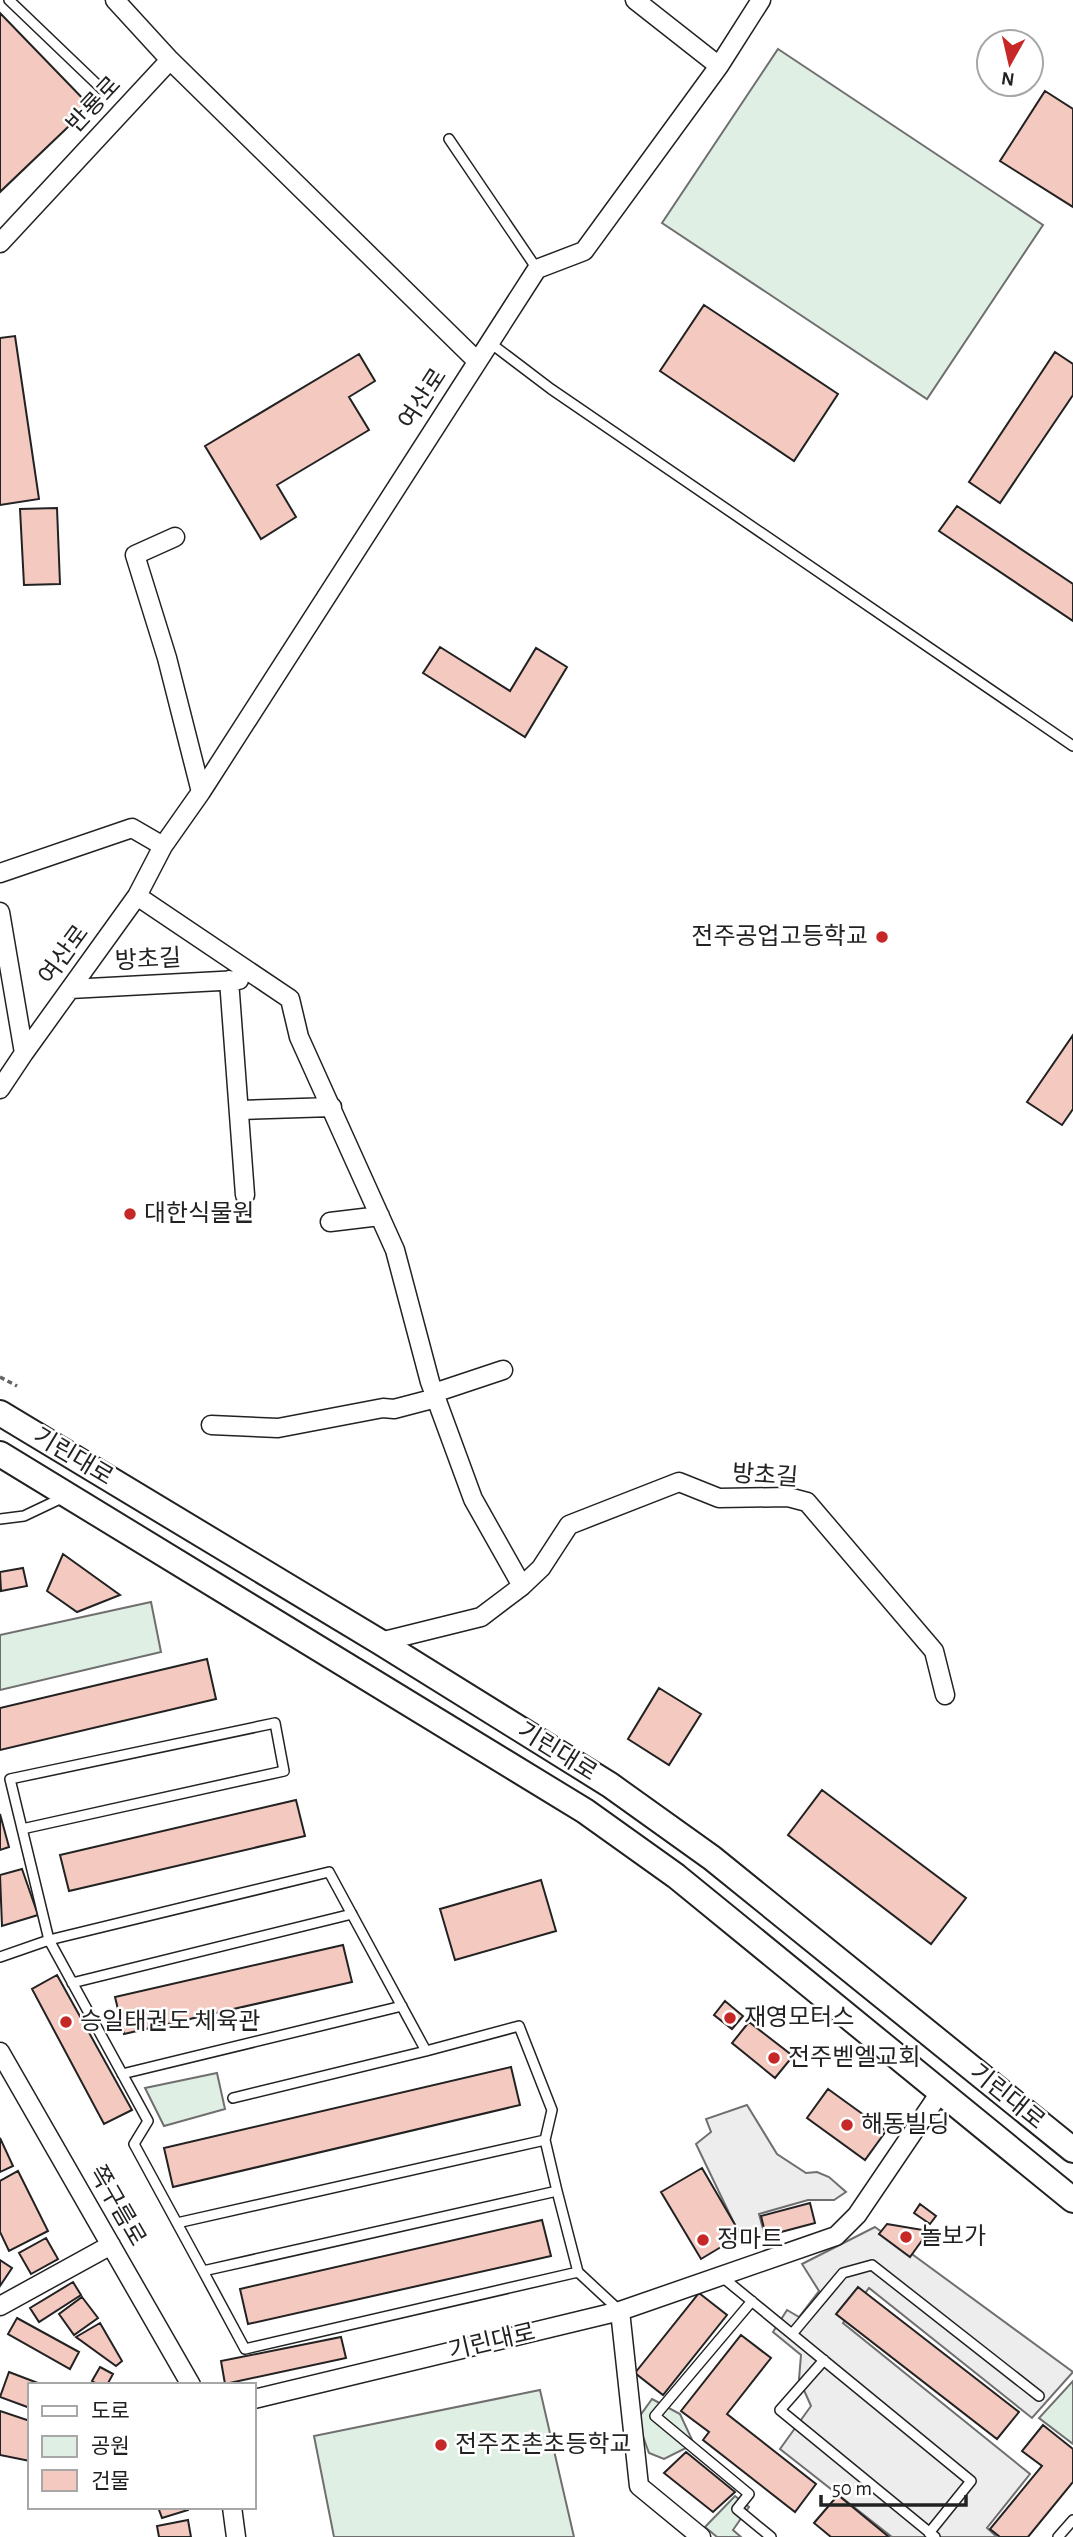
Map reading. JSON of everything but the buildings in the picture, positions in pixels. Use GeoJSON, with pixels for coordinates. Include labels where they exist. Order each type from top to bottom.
{"type":"FeatureCollection","features":[{"type":"Feature","properties":{"kind":"street"},"geometry":{"type":"LineString","coordinates":[[115,0],[170,60],[477,361]]}},
{"type":"Feature","properties":{"kind":"street"},"geometry":{"type":"LineString","coordinates":[[635,0],[719,66]]}},
{"type":"Feature","properties":{"kind":"street"},"geometry":{"type":"LineString","coordinates":[[537,269],[584,251],[719,66],[761,0]]}},
{"type":"Feature","properties":{"kind":"street","name":"반룡로"},"geometry":{"type":"LineString","coordinates":[[0,243],[170,60]]}},
{"type":"Feature","properties":{"kind":"street","name":"여산로"},"geometry":{"type":"LineString","coordinates":[[0,1089],[137,896],[163,846],[201,792],[537,269]]}},
{"type":"Feature","properties":{"kind":"street"},"geometry":{"type":"LineString","coordinates":[[175,537],[135,555],[167,658],[201,792]]}},
{"type":"Feature","properties":{"kind":"street"},"geometry":{"type":"LineString","coordinates":[[0,873],[132,828],[163,846]]}},
{"type":"Feature","properties":{"kind":"street","name":"방초길"},"geometry":{"type":"LineString","coordinates":[[137,896],[290,999],[299,1037],[395,1251],[435,1396],[473,1499],[522,1586]]}},
{"type":"Feature","properties":{"kind":"street"},"geometry":{"type":"LineString","coordinates":[[0,912],[24,1053]]}},
{"type":"Feature","properties":{"kind":"street","name":"방초길"},"geometry":{"type":"LineString","coordinates":[[70,989],[260,979]]}},
{"type":"Feature","properties":{"kind":"street"},"geometry":{"type":"LineString","coordinates":[[229,980],[246,1195]]}},
{"type":"Feature","properties":{"kind":"street"},"geometry":{"type":"LineString","coordinates":[[239,1110],[332,1107]]}},
{"type":"Feature","properties":{"kind":"street"},"geometry":{"type":"LineString","coordinates":[[330,1222],[380,1216]]}},
{"type":"Feature","properties":{"kind":"street"},"geometry":{"type":"LineString","coordinates":[[211,1425],[278,1428],[383,1408],[394,1409],[503,1370]]}},
{"type":"Feature","properties":{"kind":"street","name":"기린대로"},"geometry":{"type":"LineString","coordinates":[[0,1413],[610,1784],[712,1858],[1073,2150]]}},
{"type":"Feature","properties":{"kind":"street","name":"기린대로"},"geometry":{"type":"LineString","coordinates":[[0,1454],[585,1811],[676,1876],[1073,2200]]}},
{"type":"Feature","properties":{"kind":"street","name":"방초길"},"geometry":{"type":"LineString","coordinates":[[380,1642],[481,1617],[541,1568],[569,1525],[680,1482],[719,1498],[788,1497],[807,1502],[934,1651],[945,1695]]}},
{"type":"Feature","properties":{"kind":"street","name":"쪽구름로"},"geometry":{"type":"LineString","coordinates":[[0,2052],[190,2383]]}},
{"type":"Feature","properties":{"kind":"street","name":"기린대로"},"geometry":{"type":"LineString","coordinates":[[256,2399],[620,2311],[836,2236],[857,2215],[941,2091]]}},
{"type":"Feature","properties":{"kind":"street"},"geometry":{"type":"LineString","coordinates":[[0,2306],[111,2245]]}},
{"type":"Feature","properties":{"kind":"street"},"geometry":{"type":"LineString","coordinates":[[620,2311],[639,2486],[701,2537]]}},
{"type":"Feature","properties":{"kind":"street"},"geometry":{"type":"LineString","coordinates":[[232,2509],[236,2537]]}},
{"type":"Feature","properties":{"kind":"lane"},"geometry":{"type":"LineString","coordinates":[[9,0],[104,91]]}},
{"type":"Feature","properties":{"kind":"lane"},"geometry":{"type":"LineString","coordinates":[[449,139],[537,269]]}},
{"type":"Feature","properties":{"kind":"lane"},"geometry":{"type":"LineString","coordinates":[[489,342],[551,389],[1073,746]]}},
{"type":"Feature","properties":{"kind":"lane"},"geometry":{"type":"LineString","coordinates":[[0,1519],[24,1516],[67,1496]]}},
{"type":"Feature","properties":{"kind":"lane"},"geometry":{"type":"LineString","coordinates":[[22,1829],[284,1771],[275,1723],[10,1779],[22,1829],[49,1940],[148,2121],[134,2144],[245,2349],[578,2272]]}},
{"type":"Feature","properties":{"kind":"lane"},"geometry":{"type":"LineString","coordinates":[[0,1958],[49,1940],[329,1871],[426,2051]]}},
{"type":"Feature","properties":{"kind":"lane"},"geometry":{"type":"LineString","coordinates":[[72,1983],[352,1914]]}},
{"type":"Feature","properties":{"kind":"lane"},"geometry":{"type":"LineString","coordinates":[[122,2074],[402,2006]]}},
{"type":"Feature","properties":{"kind":"lane"},"geometry":{"type":"LineString","coordinates":[[233,2098],[519,2026],[552,2110],[545,2140],[578,2272],[620,2311]]}},
{"type":"Feature","properties":{"kind":"lane"},"geometry":{"type":"LineString","coordinates":[[177,2223],[545,2140]]}},
{"type":"Feature","properties":{"kind":"lane"},"geometry":{"type":"LineString","coordinates":[[202,2271],[556,2191]]}},
{"type":"Feature","properties":{"kind":"lane"},"geometry":{"type":"LineString","coordinates":[[792,2334],[843,2273],[872,2265],[1038,2396]]}},
{"type":"Feature","properties":{"kind":"lane"},"geometry":{"type":"LineString","coordinates":[[720,2275],[824,2360],[971,2482],[932,2535],[780,2410],[824,2360]]}},
{"type":"Feature","properties":{"kind":"lane"},"geometry":{"type":"LineString","coordinates":[[752,2301],[655,2416],[749,2494],[737,2508],[771,2537]]}},
{"type":"Feature","properties":{"kind":"lane"},"geometry":{"type":"LineString","coordinates":[[1058,2537],[1073,2520]]}},
{"type":"Feature","properties":{"kind":"path"},"geometry":{"type":"LineString","coordinates":[[0,1377],[17,1386]]}},
{"type":"Feature","properties":{"kind":"green space"},"geometry":{"type":"Polygon","coordinates":[[[778,49],[1043,225],[927,399],[662,223],[778,49]]]}},
{"type":"Feature","properties":{"kind":"green space"},"geometry":{"type":"Polygon","coordinates":[[[151,1602],[161,1652],[0,1690],[0,1635],[151,1602]]]}},
{"type":"Feature","properties":{"kind":"green space"},"geometry":{"type":"Polygon","coordinates":[[[217,2073],[225,2109],[164,2126],[145,2088],[217,2073]]]}},
{"type":"Feature","properties":{"kind":"green space"},"geometry":{"type":"Polygon","coordinates":[[[1073,2381],[1073,2444],[1039,2418],[1073,2381]]]}},
{"type":"Feature","properties":{"kind":"green space"},"geometry":{"type":"Polygon","coordinates":[[[540,2390],[574,2537],[334,2537],[314,2436],[540,2390]]]}},
{"type":"Feature","properties":{"kind":"green space"},"geometry":{"type":"Polygon","coordinates":[[[652,2399],[680,2414],[694,2444],[664,2459],[649,2453],[637,2420],[652,2399]]]}},
{"type":"Feature","properties":{"kind":"green space"},"geometry":{"type":"Polygon","coordinates":[[[735,2496],[749,2507],[733,2530],[741,2537],[717,2537],[705,2527],[735,2496]]]}},
{"type":"Feature","properties":{"kind":"shaded area"},"geometry":{"type":"Polygon","coordinates":[[[747,2105],[777,2154],[806,2173],[817,2172],[829,2177],[846,2192],[834,2200],[808,2200],[759,2214],[765,2236],[744,2244],[696,2144],[711,2132],[706,2119],[747,2105]]]}},
{"type":"Feature","properties":{"kind":"shaded area"},"geometry":{"type":"Polygon","coordinates":[[[875,2227],[1073,2372],[1032,2418],[869,2288],[843,2323],[1030,2474],[987,2528],[997,2537],[892,2537],[780,2449],[811,2406],[799,2379],[801,2355],[773,2332],[787,2310],[799,2317],[819,2291],[802,2264],[875,2227]]]}},
{"type":"Feature","properties":{"kind":"place","name":"전주공업고등학교"},"geometry":{"type":"Point","coordinates":[882,937]}},
{"type":"Feature","properties":{"kind":"place","name":"대한식물원"},"geometry":{"type":"Point","coordinates":[130,1214]}},
{"type":"Feature","properties":{"kind":"place","name":"재영모터스"},"geometry":{"type":"Point","coordinates":[730,2018]}},
{"type":"Feature","properties":{"kind":"place","name":"승일태권도 체육관"},"geometry":{"type":"Point","coordinates":[66,2022]}},
{"type":"Feature","properties":{"kind":"place","name":"전주벧엘교회"},"geometry":{"type":"Point","coordinates":[774,2058]}},
{"type":"Feature","properties":{"kind":"place","name":"해동빌딩"},"geometry":{"type":"Point","coordinates":[847,2125]}},
{"type":"Feature","properties":{"kind":"place","name":"놀보가"},"geometry":{"type":"Point","coordinates":[906,2237]}},
{"type":"Feature","properties":{"kind":"place","name":"정마트"},"geometry":{"type":"Point","coordinates":[703,2240]}},
{"type":"Feature","properties":{"kind":"place","name":"전주조촌초등학교"},"geometry":{"type":"Point","coordinates":[441,2445]}}]}
